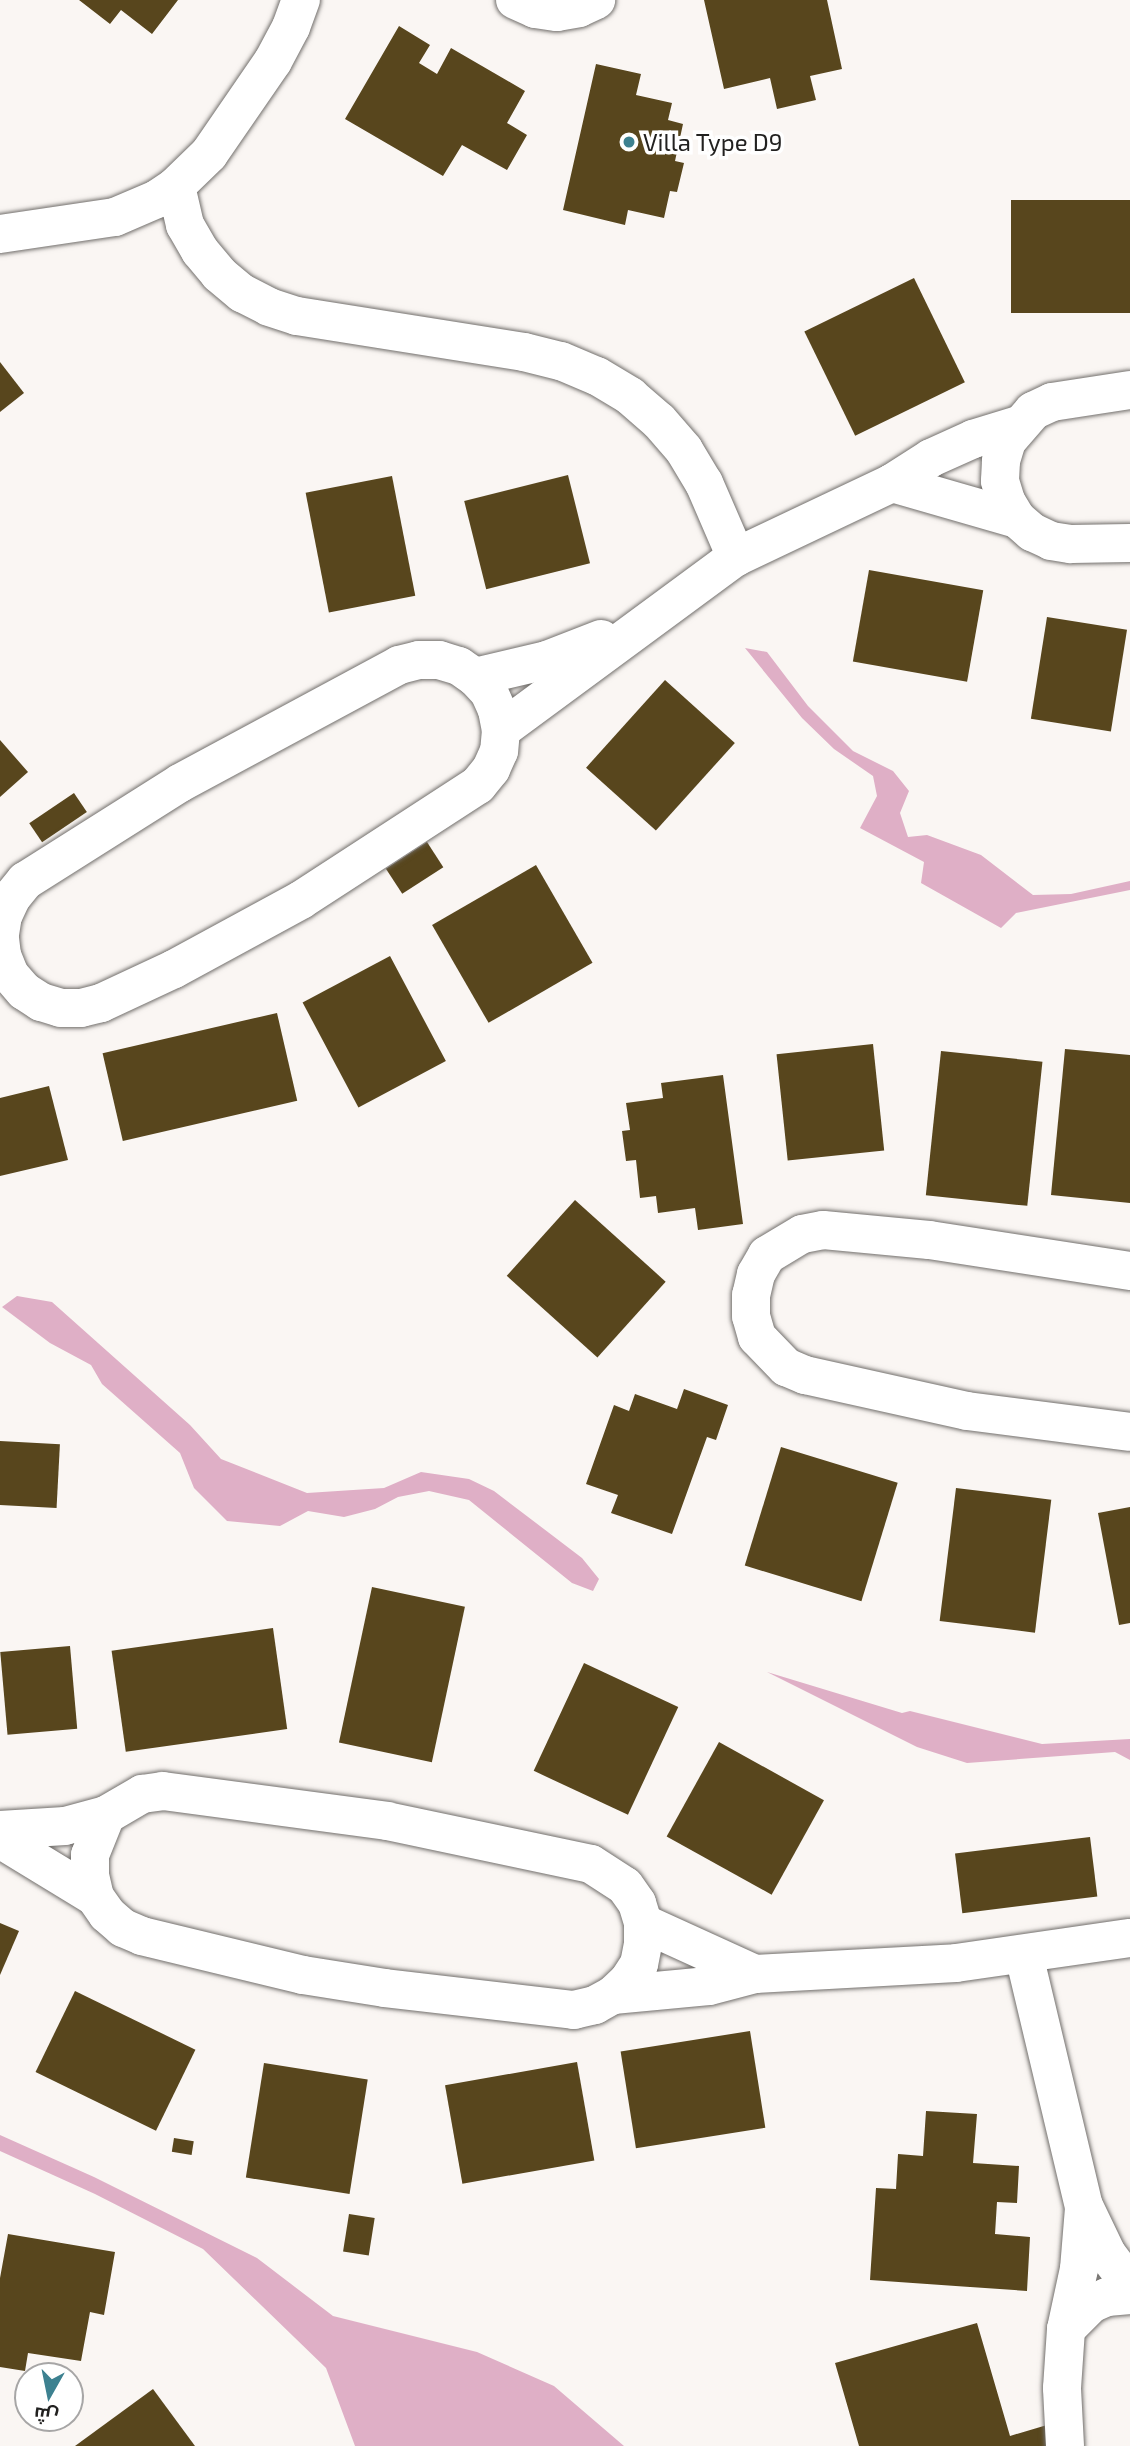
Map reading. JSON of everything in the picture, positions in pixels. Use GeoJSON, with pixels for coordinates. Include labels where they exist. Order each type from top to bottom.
{"type":"FeatureCollection","features":[{"type":"Feature","properties":{"kind":"street"},"geometry":{"type":"LineString","coordinates":[[0,234],[115,216],[157,199],[176,186],[209,154],[273,61],[291,27],[301,0]]}},
{"type":"Feature","properties":{"kind":"street"},"geometry":{"type":"LineString","coordinates":[[273,61],[303,34],[329,0]]}},
{"type":"Feature","properties":{"kind":"street"},"geometry":{"type":"LineString","coordinates":[[515,0],[536,9],[557,12],[579,8],[596,0]]}},
{"type":"Feature","properties":{"kind":"street"},"geometry":{"type":"LineString","coordinates":[[176,186],[185,225],[200,251],[219,274],[242,293],[269,307],[297,316],[524,352],[561,361],[597,376],[630,396],[659,421],[684,450],[704,483],[736,557]]}},
{"type":"Feature","properties":{"kind":"street"},"geometry":{"type":"LineString","coordinates":[[1130,390],[1052,402],[1033,411],[1017,425],[1007,441],[1001,461],[1000,481],[1006,501],[1017,519],[1032,532],[1051,541],[1071,544],[1130,543]]}},
{"type":"Feature","properties":{"kind":"street"},"geometry":{"type":"LineString","coordinates":[[501,730],[736,557],[892,483],[931,458],[974,439],[1017,425]]}},
{"type":"Feature","properties":{"kind":"street"},"geometry":{"type":"LineString","coordinates":[[892,483],[1017,519]]}},
{"type":"Feature","properties":{"kind":"street"},"geometry":{"type":"LineString","coordinates":[[475,677],[547,660],[652,618]]}},
{"type":"Feature","properties":{"kind":"street"},"geometry":{"type":"LineString","coordinates":[[0,1000],[81,1008],[101,1003],[219,946],[291,906],[478,785],[491,769],[499,751],[501,730],[497,710],[489,692],[475,677],[458,666],[439,660],[419,660],[399,665],[237,750],[111,825],[25,881],[12,897],[1,927],[2,955],[10,975],[24,990],[41,1002]]}},
{"type":"Feature","properties":{"kind":"street"},"geometry":{"type":"LineString","coordinates":[[1130,1270],[942,1241],[823,1230],[802,1234],[767,1255],[756,1274],[751,1295],[751,1317],[757,1337],[786,1367],[805,1376],[967,1411],[1130,1433]]}},
{"type":"Feature","properties":{"kind":"street"},"geometry":{"type":"LineString","coordinates":[[0,1830],[65,1826],[106,1815],[142,1794],[163,1791],[387,1821],[591,1864],[625,1886],[637,1903],[643,1923],[639,1964],[628,1982],[613,1995],[595,2006],[574,2010],[385,1988],[303,1975],[142,1936],[115,1921],[96,1896],[90,1876],[90,1855],[106,1815]]}},
{"type":"Feature","properties":{"kind":"street"},"geometry":{"type":"LineString","coordinates":[[0,1839],[96,1896]]}},
{"type":"Feature","properties":{"kind":"street"},"geometry":{"type":"LineString","coordinates":[[643,1923],[755,1974]]}},
{"type":"Feature","properties":{"kind":"street"},"geometry":{"type":"LineString","coordinates":[[613,1995],[709,1986],[755,1974],[889,1969],[1024,1955],[1130,1938]]}},
{"type":"Feature","properties":{"kind":"street"},"geometry":{"type":"LineString","coordinates":[[1024,1955],[1084,2206],[1107,2254],[1130,2285]]}},
{"type":"Feature","properties":{"kind":"street"},"geometry":{"type":"LineString","coordinates":[[1065,2446],[1062,2388],[1066,2329],[1079,2269],[1084,2206]]}},
{"type":"Feature","properties":{"kind":"street"},"geometry":{"type":"LineString","coordinates":[[1066,2329],[1091,2304],[1107,2297],[1130,2295]]}},
{"type":"Feature","properties":{"kind":"shaded area"},"geometry":{"type":"Polygon","coordinates":[[[745,648],[767,652],[808,706],[853,751],[893,771],[909,791],[900,813],[908,837],[927,835],[981,855],[1033,895],[1071,894],[1130,881],[1130,890],[1016,913],[1001,928],[921,883],[924,862],[860,828],[877,796],[873,776],[834,749],[802,718],[745,648]]]}},
{"type":"Feature","properties":{"kind":"shaded area"},"geometry":{"type":"Polygon","coordinates":[[[17,1296],[52,1302],[190,1425],[221,1459],[307,1493],[384,1488],[421,1472],[469,1479],[494,1491],[582,1558],[599,1579],[593,1591],[572,1583],[469,1500],[429,1491],[398,1497],[375,1509],[344,1517],[308,1511],[280,1526],[227,1521],[194,1488],[180,1453],[102,1384],[91,1365],[50,1343],[2,1307],[17,1296]]]}},
{"type":"Feature","properties":{"kind":"shaded area"},"geometry":{"type":"Polygon","coordinates":[[[767,1672],[902,1713],[910,1711],[1042,1744],[1130,1739],[1130,1760],[1115,1752],[967,1763],[917,1747],[767,1672]]]}},
{"type":"Feature","properties":{"kind":"shaded area"},"geometry":{"type":"Polygon","coordinates":[[[0,2135],[94,2177],[257,2258],[333,2316],[477,2352],[554,2386],[624,2446],[355,2446],[326,2368],[203,2249],[95,2194],[0,2151],[0,2135]]]}},
{"type":"Feature","properties":{"kind":"building"},"geometry":{"type":"Polygon","coordinates":[[[79,0],[178,0],[152,34],[121,10],[110,24],[79,0]]]}},
{"type":"Feature","properties":{"kind":"building"},"geometry":{"type":"Polygon","coordinates":[[[704,0],[827,0],[842,69],[810,76],[816,100],[777,109],[770,78],[724,89],[704,0]]]}},
{"type":"Feature","properties":{"kind":"building"},"geometry":{"type":"Polygon","coordinates":[[[399,26],[430,45],[419,63],[437,74],[451,48],[525,91],[507,123],[527,135],[507,170],[462,145],[443,176],[345,119],[399,26]]]}},
{"type":"Feature","properties":{"kind":"building","name":"Villa Type D9"},"geometry":{"type":"Polygon","coordinates":[[[596,64],[641,74],[636,95],[672,103],[668,120],[683,124],[675,161],[684,163],[677,192],[670,191],[664,218],[628,210],[625,225],[563,210],[596,64]]]}},
{"type":"Feature","properties":{"kind":"building"},"geometry":{"type":"Polygon","coordinates":[[[1011,200],[1130,200],[1130,313],[1011,313],[1011,200]]]}},
{"type":"Feature","properties":{"kind":"building"},"geometry":{"type":"Polygon","coordinates":[[[914,278],[965,382],[855,436],[804,331],[914,278]]]}},
{"type":"Feature","properties":{"kind":"building"},"geometry":{"type":"Polygon","coordinates":[[[0,362],[24,393],[0,412],[0,362]]]}},
{"type":"Feature","properties":{"kind":"building"},"geometry":{"type":"Polygon","coordinates":[[[568,475],[590,563],[486,589],[464,501],[568,475]]]}},
{"type":"Feature","properties":{"kind":"building"},"geometry":{"type":"Polygon","coordinates":[[[392,476],[415,596],[329,613],[306,493],[392,476]]]}},
{"type":"Feature","properties":{"kind":"building"},"geometry":{"type":"Polygon","coordinates":[[[869,570],[983,590],[967,682],[853,662],[869,570]]]}},
{"type":"Feature","properties":{"kind":"building"},"geometry":{"type":"Polygon","coordinates":[[[1047,617],[1127,630],[1111,731],[1031,719],[1047,617]]]}},
{"type":"Feature","properties":{"kind":"building"},"geometry":{"type":"Polygon","coordinates":[[[665,680],[735,743],[656,831],[586,768],[665,680]]]}},
{"type":"Feature","properties":{"kind":"building"},"geometry":{"type":"Polygon","coordinates":[[[0,740],[28,772],[0,797],[0,740]]]}},
{"type":"Feature","properties":{"kind":"building"},"geometry":{"type":"Polygon","coordinates":[[[74,793],[87,812],[42,842],[29,823],[74,793]]]}},
{"type":"Feature","properties":{"kind":"building"},"geometry":{"type":"Polygon","coordinates":[[[427,842],[443,867],[402,894],[386,869],[427,842]]]}},
{"type":"Feature","properties":{"kind":"building"},"geometry":{"type":"Polygon","coordinates":[[[536,865],[592,963],[489,1023],[432,925],[536,865]]]}},
{"type":"Feature","properties":{"kind":"building"},"geometry":{"type":"Polygon","coordinates":[[[390,956],[446,1061],[358,1108],[303,1002],[390,956]]]}},
{"type":"Feature","properties":{"kind":"building"},"geometry":{"type":"Polygon","coordinates":[[[277,1013],[297,1101],[123,1141],[103,1053],[277,1013]]]}},
{"type":"Feature","properties":{"kind":"building"},"geometry":{"type":"Polygon","coordinates":[[[873,1044],[884,1150],[788,1161],[777,1054],[873,1044]]]}},
{"type":"Feature","properties":{"kind":"building"},"geometry":{"type":"Polygon","coordinates":[[[1065,1049],[1130,1055],[1130,1203],[1051,1195],[1065,1049]]]}},
{"type":"Feature","properties":{"kind":"building"},"geometry":{"type":"Polygon","coordinates":[[[941,1051],[1042,1062],[1027,1206],[926,1195],[941,1051]]]}},
{"type":"Feature","properties":{"kind":"building"},"geometry":{"type":"Polygon","coordinates":[[[723,1075],[743,1224],[698,1230],[695,1208],[658,1213],[656,1196],[640,1198],[636,1160],[626,1161],[622,1131],[630,1130],[626,1103],[663,1098],[661,1083],[723,1075]]]}},
{"type":"Feature","properties":{"kind":"building"},"geometry":{"type":"Polygon","coordinates":[[[49,1086],[68,1160],[0,1176],[0,1098],[49,1086]]]}},
{"type":"Feature","properties":{"kind":"building"},"geometry":{"type":"Polygon","coordinates":[[[575,1200],[666,1282],[597,1357],[507,1276],[575,1200]]]}},
{"type":"Feature","properties":{"kind":"building"},"geometry":{"type":"Polygon","coordinates":[[[684,1389],[728,1405],[716,1440],[707,1437],[672,1534],[611,1513],[618,1495],[586,1484],[614,1405],[629,1411],[635,1394],[677,1409],[684,1389]]]}},
{"type":"Feature","properties":{"kind":"building"},"geometry":{"type":"Polygon","coordinates":[[[0,1441],[60,1444],[57,1508],[0,1505],[0,1441]]]}},
{"type":"Feature","properties":{"kind":"building"},"geometry":{"type":"Polygon","coordinates":[[[781,1447],[898,1483],[861,1601],[745,1566],[781,1447]]]}},
{"type":"Feature","properties":{"kind":"building"},"geometry":{"type":"Polygon","coordinates":[[[956,1488],[1051,1500],[1035,1633],[940,1621],[956,1488]]]}},
{"type":"Feature","properties":{"kind":"building"},"geometry":{"type":"Polygon","coordinates":[[[1130,1507],[1130,1623],[1119,1625],[1098,1513],[1130,1507]]]}},
{"type":"Feature","properties":{"kind":"building"},"geometry":{"type":"Polygon","coordinates":[[[372,1587],[465,1607],[432,1762],[339,1743],[372,1587]]]}},
{"type":"Feature","properties":{"kind":"building"},"geometry":{"type":"Polygon","coordinates":[[[273,1628],[287,1729],[126,1752],[112,1651],[273,1628]]]}},
{"type":"Feature","properties":{"kind":"building"},"geometry":{"type":"Polygon","coordinates":[[[70,1646],[77,1729],[8,1735],[0,1652],[70,1646]]]}},
{"type":"Feature","properties":{"kind":"building"},"geometry":{"type":"Polygon","coordinates":[[[584,1663],[678,1707],[628,1815],[534,1771],[584,1663]]]}},
{"type":"Feature","properties":{"kind":"building"},"geometry":{"type":"Polygon","coordinates":[[[719,1742],[824,1800],[772,1895],[667,1836],[719,1742]]]}},
{"type":"Feature","properties":{"kind":"building"},"geometry":{"type":"Polygon","coordinates":[[[1090,1837],[1097,1897],[962,1913],[955,1854],[1090,1837]]]}},
{"type":"Feature","properties":{"kind":"building"},"geometry":{"type":"Polygon","coordinates":[[[0,1923],[19,1931],[0,1975],[0,1923]]]}},
{"type":"Feature","properties":{"kind":"building"},"geometry":{"type":"Polygon","coordinates":[[[75,1991],[195,2050],[156,2131],[36,2072],[75,1991]]]}},
{"type":"Feature","properties":{"kind":"building"},"geometry":{"type":"Polygon","coordinates":[[[750,2031],[765,2128],[636,2148],[621,2051],[750,2031]]]}},
{"type":"Feature","properties":{"kind":"building"},"geometry":{"type":"Polygon","coordinates":[[[577,2062],[594,2160],[462,2184],[445,2085],[577,2062]]]}},
{"type":"Feature","properties":{"kind":"building"},"geometry":{"type":"Polygon","coordinates":[[[264,2063],[368,2079],[350,2194],[246,2178],[264,2063]]]}},
{"type":"Feature","properties":{"kind":"building"},"geometry":{"type":"Polygon","coordinates":[[[926,2111],[977,2114],[973,2163],[1019,2166],[1017,2203],[997,2202],[995,2234],[1030,2237],[1027,2291],[870,2280],[876,2188],[896,2189],[898,2154],[923,2156],[926,2111]]]}},
{"type":"Feature","properties":{"kind":"building"},"geometry":{"type":"Polygon","coordinates":[[[174,2138],[194,2141],[192,2155],[172,2152],[174,2138]]]}},
{"type":"Feature","properties":{"kind":"building"},"geometry":{"type":"Polygon","coordinates":[[[349,2214],[375,2218],[369,2256],[343,2252],[349,2214]]]}},
{"type":"Feature","properties":{"kind":"building"},"geometry":{"type":"Polygon","coordinates":[[[8,2234],[115,2252],[104,2315],[90,2312],[81,2361],[28,2353],[26,2362],[14,2362],[14,2369],[0,2367],[0,2278],[8,2234]]]}},
{"type":"Feature","properties":{"kind":"building"},"geometry":{"type":"Polygon","coordinates":[[[977,2323],[1010,2436],[1047,2425],[1053,2446],[859,2446],[835,2363],[977,2323]]]}},
{"type":"Feature","properties":{"kind":"building"},"geometry":{"type":"Polygon","coordinates":[[[153,2389],[195,2446],[75,2446],[153,2389]]]}},
{"type":"Feature","properties":{"kind":"place","name":"Villa Type D9"},"geometry":{"type":"Point","coordinates":[629,142]}}]}
